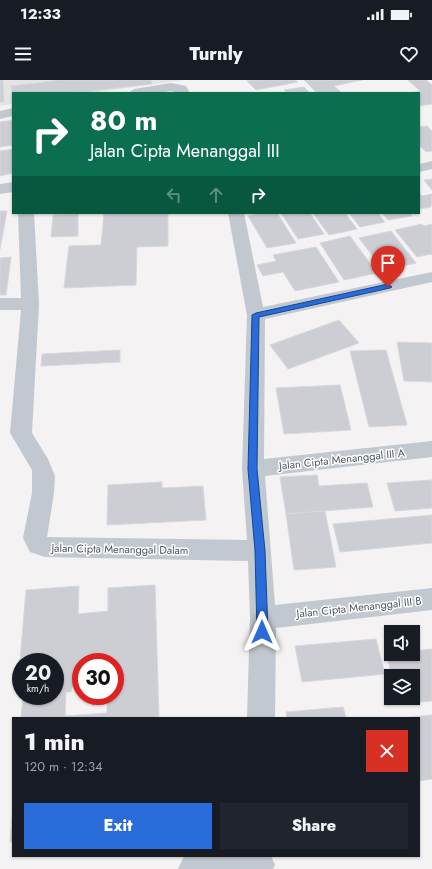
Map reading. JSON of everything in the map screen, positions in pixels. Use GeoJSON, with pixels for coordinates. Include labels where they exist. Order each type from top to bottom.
{"type":"FeatureCollection","features":[{"type":"Feature","properties":{"kind":"street"},"geometry":{"type":"LineString","coordinates":[[140,92],[171,87],[181,89],[183,92]]}},
{"type":"Feature","properties":{"kind":"street"},"geometry":{"type":"LineString","coordinates":[[0,114],[12,112]]}},
{"type":"Feature","properties":{"kind":"street"},"geometry":{"type":"LineString","coordinates":[[420,168],[432,165]]}},
{"type":"Feature","properties":{"kind":"street"},"geometry":{"type":"LineString","coordinates":[[0,189],[12,187]]}},
{"type":"Feature","properties":{"kind":"street","name":"Jalan Cipta Menanggal Dalam"},"geometry":{"type":"LineString","coordinates":[[26,214],[30,304],[21,433],[40,465],[45,478],[35,538],[38,545],[45,547],[260,551]]}},
{"type":"Feature","properties":{"kind":"street"},"geometry":{"type":"LineString","coordinates":[[236,214],[256,315],[253,469],[260,551],[262,618],[261,717]]}},
{"type":"Feature","properties":{"kind":"street"},"geometry":{"type":"LineString","coordinates":[[256,315],[432,277]]}},
{"type":"Feature","properties":{"kind":"street"},"geometry":{"type":"LineString","coordinates":[[0,304],[30,304]]}},
{"type":"Feature","properties":{"kind":"street","name":"Jalan Cipta Menanggal III A"},"geometry":{"type":"LineString","coordinates":[[253,469],[432,449]]}},
{"type":"Feature","properties":{"kind":"street","name":"Jalan Cipta Menanggal III B"},"geometry":{"type":"LineString","coordinates":[[262,618],[432,599]]}},
{"type":"Feature","properties":{"kind":"street"},"geometry":{"type":"LineString","coordinates":[[194,869],[259,863]]}},
{"type":"Feature","properties":{"kind":"shaded area"},"geometry":{"type":"Polygon","coordinates":[[[0,80],[184,80],[98,92],[12,92],[12,104],[0,106],[0,80]]]}},
{"type":"Feature","properties":{"kind":"building"},"geometry":{"type":"Polygon","coordinates":[[[0,80],[3,80],[4,102],[0,102],[0,80]]]}},
{"type":"Feature","properties":{"kind":"building"},"geometry":{"type":"Polygon","coordinates":[[[61,80],[151,80],[152,84],[82,92],[12,92],[11,86],[61,80]]]}},
{"type":"Feature","properties":{"kind":"building"},"geometry":{"type":"Polygon","coordinates":[[[295,80],[298,82],[256,90],[247,81],[295,80]]]}},
{"type":"Feature","properties":{"kind":"building"},"geometry":{"type":"Polygon","coordinates":[[[304,80],[362,80],[334,86],[341,92],[316,92],[304,80]]]}},
{"type":"Feature","properties":{"kind":"building"},"geometry":{"type":"Polygon","coordinates":[[[408,80],[426,80],[432,85],[432,104],[420,106],[420,92],[416,92],[420,91],[408,80]]]}},
{"type":"Feature","properties":{"kind":"building"},"geometry":{"type":"Polygon","coordinates":[[[304,87],[309,92],[286,92],[284,90],[304,87]]]}},
{"type":"Feature","properties":{"kind":"building"},"geometry":{"type":"Polygon","coordinates":[[[12,120],[12,145],[0,147],[0,122],[12,120]]]}},
{"type":"Feature","properties":{"kind":"building"},"geometry":{"type":"Polygon","coordinates":[[[427,126],[432,131],[432,151],[426,152],[420,146],[420,127],[427,126]]]}},
{"type":"Feature","properties":{"kind":"building"},"geometry":{"type":"Polygon","coordinates":[[[12,149],[12,173],[0,176],[0,151],[12,149]]]}},
{"type":"Feature","properties":{"kind":"building"},"geometry":{"type":"Polygon","coordinates":[[[432,179],[432,190],[424,180],[432,179]]]}},
{"type":"Feature","properties":{"kind":"building"},"geometry":{"type":"Polygon","coordinates":[[[420,194],[422,196],[432,194],[431,207],[420,209],[420,194]]]}},
{"type":"Feature","properties":{"kind":"building"},"geometry":{"type":"Polygon","coordinates":[[[0,211],[7,211],[0,249],[0,211]]]}},
{"type":"Feature","properties":{"kind":"building"},"geometry":{"type":"Polygon","coordinates":[[[78,214],[78,236],[51,237],[53,215],[78,214]]]}},
{"type":"Feature","properties":{"kind":"building"},"geometry":{"type":"Polygon","coordinates":[[[104,214],[168,214],[168,246],[137,247],[136,285],[64,288],[69,246],[101,245],[104,214]]]}},
{"type":"Feature","properties":{"kind":"building"},"geometry":{"type":"Polygon","coordinates":[[[258,214],[278,214],[296,243],[267,248],[248,216],[258,214]]]}},
{"type":"Feature","properties":{"kind":"building"},"geometry":{"type":"Polygon","coordinates":[[[282,214],[311,214],[324,234],[298,239],[282,214]]]}},
{"type":"Feature","properties":{"kind":"building"},"geometry":{"type":"Polygon","coordinates":[[[314,214],[346,214],[357,229],[329,235],[314,214]]]}},
{"type":"Feature","properties":{"kind":"building"},"geometry":{"type":"Polygon","coordinates":[[[350,214],[379,214],[385,222],[360,227],[350,214]]]}},
{"type":"Feature","properties":{"kind":"building"},"geometry":{"type":"Polygon","coordinates":[[[383,214],[411,214],[412,216],[388,220],[383,214]]]}},
{"type":"Feature","properties":{"kind":"building"},"geometry":{"type":"Polygon","coordinates":[[[422,224],[424,226],[432,224],[432,255],[417,257],[395,230],[422,224]]]}},
{"type":"Feature","properties":{"kind":"building"},"geometry":{"type":"Polygon","coordinates":[[[391,231],[416,263],[383,270],[359,238],[391,231]]]}},
{"type":"Feature","properties":{"kind":"building"},"geometry":{"type":"Polygon","coordinates":[[[350,236],[377,273],[344,280],[320,243],[350,236]]]}},
{"type":"Feature","properties":{"kind":"building"},"geometry":{"type":"Polygon","coordinates":[[[316,247],[339,282],[295,291],[283,272],[263,276],[257,265],[276,261],[273,255],[316,247]]]}},
{"type":"Feature","properties":{"kind":"building"},"geometry":{"type":"Polygon","coordinates":[[[11,257],[6,295],[0,295],[0,258],[11,257]]]}},
{"type":"Feature","properties":{"kind":"building"},"geometry":{"type":"Polygon","coordinates":[[[339,320],[359,343],[288,369],[270,345],[339,320]]]}},
{"type":"Feature","properties":{"kind":"building"},"geometry":{"type":"Polygon","coordinates":[[[397,342],[432,343],[432,382],[404,381],[397,342]]]}},
{"type":"Feature","properties":{"kind":"building"},"geometry":{"type":"Polygon","coordinates":[[[120,350],[120,362],[41,366],[42,354],[120,350]]]}},
{"type":"Feature","properties":{"kind":"building"},"geometry":{"type":"Polygon","coordinates":[[[386,350],[407,425],[369,427],[350,351],[386,350]]]}},
{"type":"Feature","properties":{"kind":"building"},"geometry":{"type":"Polygon","coordinates":[[[340,385],[351,430],[284,434],[276,388],[340,385]]]}},
{"type":"Feature","properties":{"kind":"building"},"geometry":{"type":"Polygon","coordinates":[[[317,475],[319,486],[367,483],[373,507],[286,514],[280,477],[317,475]]]}},
{"type":"Feature","properties":{"kind":"building"},"geometry":{"type":"Polygon","coordinates":[[[432,480],[432,508],[395,511],[387,483],[432,480]]]}},
{"type":"Feature","properties":{"kind":"building"},"geometry":{"type":"Polygon","coordinates":[[[162,482],[162,488],[203,486],[206,520],[107,525],[108,485],[162,482]]]}},
{"type":"Feature","properties":{"kind":"building"},"geometry":{"type":"Polygon","coordinates":[[[325,511],[336,567],[294,570],[286,514],[325,511]]]}},
{"type":"Feature","properties":{"kind":"building"},"geometry":{"type":"Polygon","coordinates":[[[432,515],[432,543],[340,552],[333,524],[432,515]]]}},
{"type":"Feature","properties":{"kind":"building"},"geometry":{"type":"Polygon","coordinates":[[[155,585],[159,717],[21,717],[22,705],[64,705],[64,653],[21,653],[26,590],[79,586],[78,614],[108,611],[108,588],[155,585]]]}},
{"type":"Feature","properties":{"kind":"building"},"geometry":{"type":"Polygon","coordinates":[[[376,639],[384,674],[302,682],[295,646],[376,639]]]}},
{"type":"Feature","properties":{"kind":"building"},"geometry":{"type":"Polygon","coordinates":[[[432,649],[432,701],[420,702],[420,669],[390,669],[388,661],[420,661],[420,650],[432,649]]]}},
{"type":"Feature","properties":{"kind":"building"},"geometry":{"type":"Polygon","coordinates":[[[343,707],[346,717],[287,717],[286,712],[343,707]]]}},
{"type":"Feature","properties":{"kind":"building"},"geometry":{"type":"Polygon","coordinates":[[[432,715],[432,779],[420,781],[420,717],[411,717],[432,715]]]}},
{"type":"Feature","properties":{"kind":"building"},"geometry":{"type":"Polygon","coordinates":[[[12,818],[12,842],[10,842],[12,818]]]}},
{"type":"Feature","properties":{"kind":"route"},"geometry":{"type":"LineString","coordinates":[[262,632],[260,551],[253,469],[256,315],[388,287]]}}]}
